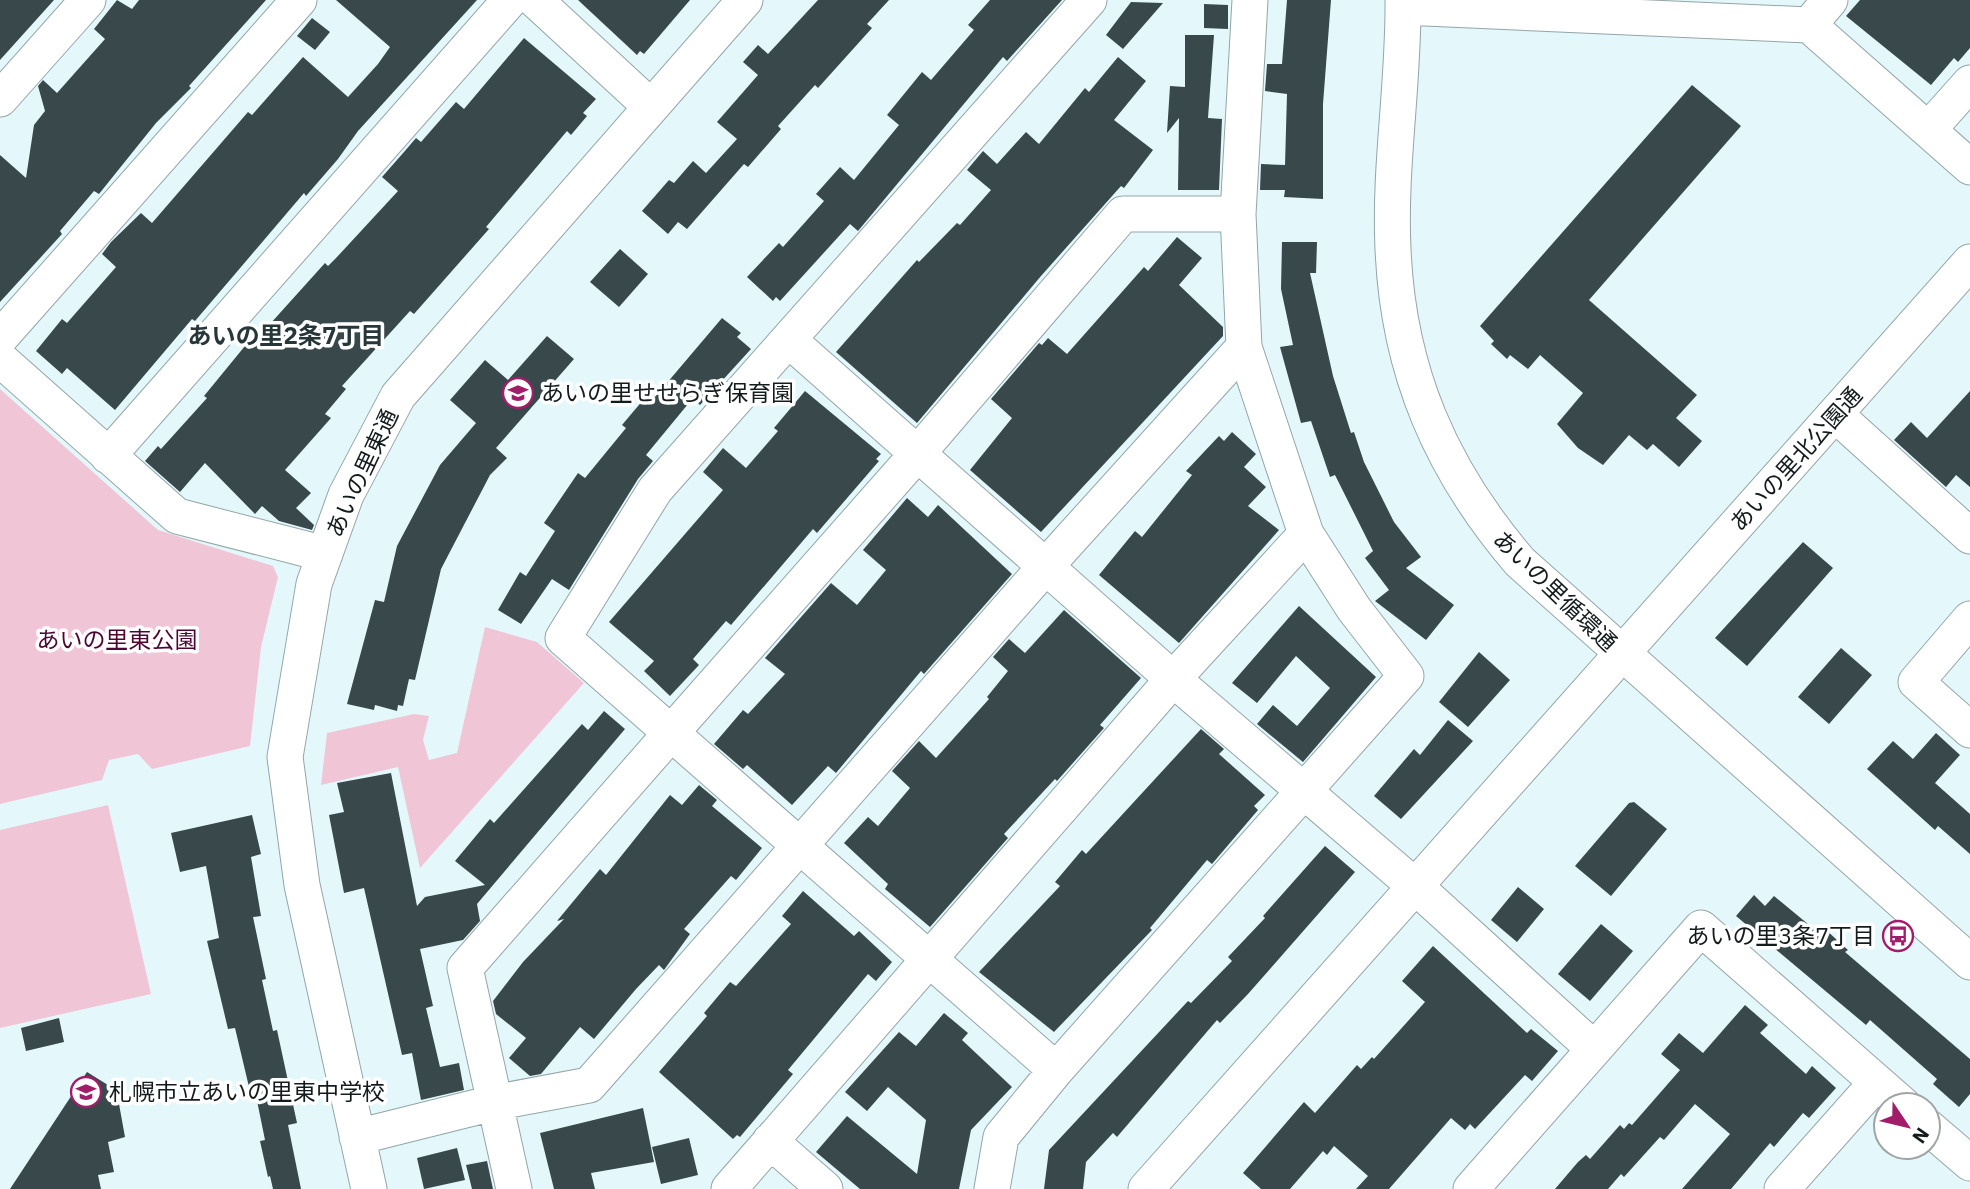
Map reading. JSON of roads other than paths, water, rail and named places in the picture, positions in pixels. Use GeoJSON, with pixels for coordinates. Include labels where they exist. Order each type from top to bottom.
{"type":"FeatureCollection","features":[{"type":"Feature","properties":{"kind":"street"},"geometry":{"type":"LineString","coordinates":[[0,99],[88,0]]}},
{"type":"Feature","properties":{"kind":"street"},"geometry":{"type":"LineString","coordinates":[[0,338],[299,0]]}},
{"type":"Feature","properties":{"kind":"street"},"geometry":{"type":"LineString","coordinates":[[108,456],[510,0]]}},
{"type":"Feature","properties":{"kind":"street"},"geometry":{"type":"LineString","coordinates":[[535,0],[651,107]]}},
{"type":"Feature","properties":{"kind":"street","name":"あいの里東通"},"geometry":{"type":"LineString","coordinates":[[369,1189],[302,885],[285,757],[314,584],[346,495],[398,397],[745,0]]}},
{"type":"Feature","properties":{"kind":"street"},"geometry":{"type":"LineString","coordinates":[[1056,1069],[563,638],[655,489],[790,341],[1089,0]]}},
{"type":"Feature","properties":{"kind":"street"},"geometry":{"type":"LineString","coordinates":[[992,1189],[1001,1137],[1056,1069],[1406,676],[1354,609],[1306,534],[1244,347],[1238,214],[1250,0]]}},
{"type":"Feature","properties":{"kind":"street"},"geometry":{"type":"LineString","coordinates":[[1404,3],[1819,12],[1929,129],[1970,167]]}},
{"type":"Feature","properties":{"kind":"street","name":"あいの里循環通"},"geometry":{"type":"LineString","coordinates":[[1404,3],[1393,248],[1399,315],[1409,364],[1427,420],[1457,478],[1486,523],[1520,562],[1622,656],[1666,690],[1970,962]]}},
{"type":"Feature","properties":{"kind":"street"},"geometry":{"type":"LineString","coordinates":[[1929,129],[1970,83]]}},
{"type":"Feature","properties":{"kind":"street"},"geometry":{"type":"LineString","coordinates":[[514,1189],[465,968],[918,453],[1123,214],[1238,214]]}},
{"type":"Feature","properties":{"kind":"street","name":"あいの里北公園通"},"geometry":{"type":"LineString","coordinates":[[1146,1189],[1970,262]]}},
{"type":"Feature","properties":{"kind":"street"},"geometry":{"type":"LineString","coordinates":[[790,341],[1173,679],[1416,887],[1594,1049]]}},
{"type":"Feature","properties":{"kind":"street"},"geometry":{"type":"LineString","coordinates":[[357,1137],[493,1103],[589,1085],[1046,566],[1244,347]]}},
{"type":"Feature","properties":{"kind":"street"},"geometry":{"type":"LineString","coordinates":[[0,359],[177,516],[325,554]]}},
{"type":"Feature","properties":{"kind":"street"},"geometry":{"type":"LineString","coordinates":[[1836,415],[1970,536]]}},
{"type":"Feature","properties":{"kind":"street"},"geometry":{"type":"LineString","coordinates":[[729,1189],[1173,679],[1306,534]]}},
{"type":"Feature","properties":{"kind":"street"},"geometry":{"type":"LineString","coordinates":[[1970,619],[1916,682],[1970,730]]}},
{"type":"Feature","properties":{"kind":"street"},"geometry":{"type":"LineString","coordinates":[[1471,1189],[1701,928],[1887,1091]]}},
{"type":"Feature","properties":{"kind":"street"},"geometry":{"type":"LineString","coordinates":[[1782,1189],[1877,1082]]}},
{"type":"Feature","properties":{"kind":"street"},"geometry":{"type":"LineString","coordinates":[[1942,1138],[1970,1163]]}},
{"type":"Feature","properties":{"kind":"street"},"geometry":{"type":"LineString","coordinates":[[770,1141],[825,1189]]}},
{"type":"Feature","properties":{"kind":"place","name":"あいの里せせらぎ保育園"},"geometry":{"type":"Point","coordinates":[518,393]}},
{"type":"Feature","properties":{"kind":"place","name":"あいの里3条7丁目"},"geometry":{"type":"Point","coordinates":[1898,936]}},
{"type":"Feature","properties":{"kind":"place","name":"札幌市立あいの里東中学校"},"geometry":{"type":"Point","coordinates":[86,1092]}},
{"type":"Feature","properties":{"kind":"district","name":"あいの里2条7丁目"},"geometry":{"type":"Point","coordinates":[286,336]}},
{"type":"Feature","properties":{"kind":"park label","name":"あいの里東公園"},"geometry":{"type":"Point","coordinates":[117,640]}}]}
